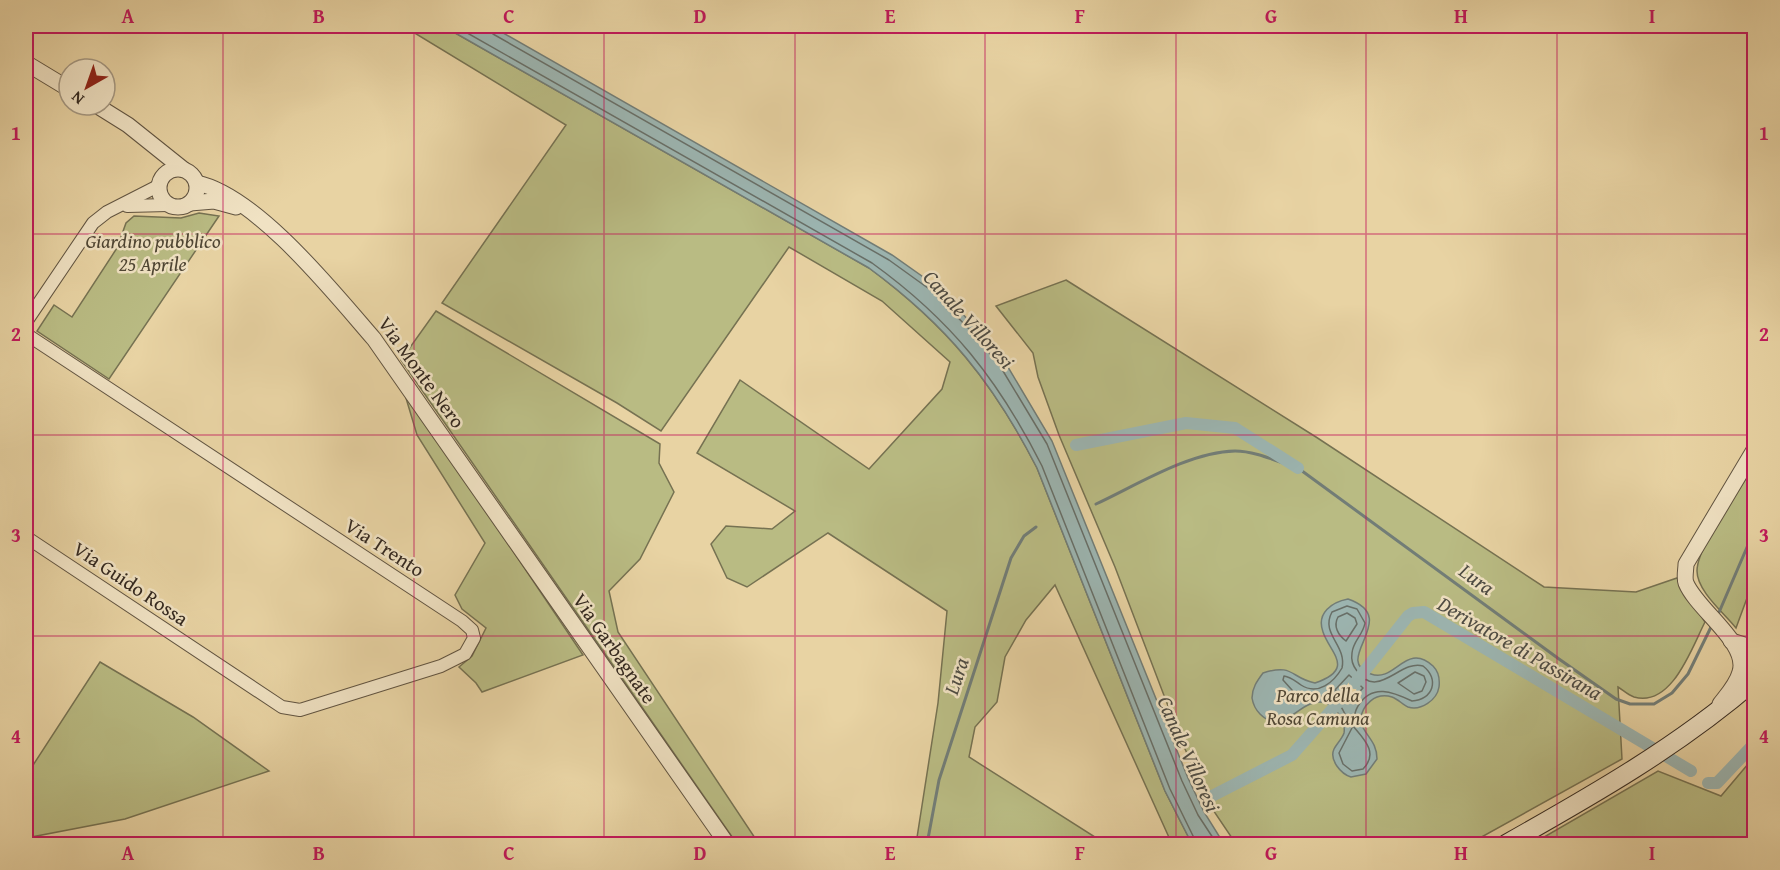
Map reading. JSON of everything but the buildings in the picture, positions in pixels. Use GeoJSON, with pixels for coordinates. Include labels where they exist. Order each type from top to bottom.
{"type":"FeatureCollection","features":[{"type":"Feature","properties":{"kind":"main road"},"geometry":{"type":"LineString","coordinates":[[1506,844],[1621,778],[1712,716],[1755,681]]}},
{"type":"Feature","properties":{"kind":"street"},"geometry":{"type":"LineString","coordinates":[[26,63],[57,82]]}},
{"type":"Feature","properties":{"kind":"street"},"geometry":{"type":"LineString","coordinates":[[113,117],[189,172],[197,183],[196,194],[190,203],[179,207],[168,205],[120,207]]}},
{"type":"Feature","properties":{"kind":"street"},"geometry":{"type":"LineString","coordinates":[[140,136],[157,164],[160,197],[168,205]]}},
{"type":"Feature","properties":{"kind":"street"},"geometry":{"type":"LineString","coordinates":[[26,322],[93,223],[159,183],[169,170],[183,169]]}},
{"type":"Feature","properties":{"kind":"street","name":"Via Monte Nero"},"geometry":{"type":"LineString","coordinates":[[197,183],[226,194],[316,271],[374,339],[541,578]]}},
{"type":"Feature","properties":{"kind":"street","name":"Via Monte Nero"},"geometry":{"type":"LineString","coordinates":[[190,203],[222,202],[247,211]]}},
{"type":"Feature","properties":{"kind":"street","name":"Via Trento"},"geometry":{"type":"LineString","coordinates":[[26,334],[462,621],[472,630],[474,638],[465,654],[441,666],[300,710],[282,707],[216,663]]}},
{"type":"Feature","properties":{"kind":"street"},"geometry":{"type":"LineString","coordinates":[[1712,716],[1740,675],[1742,660],[1731,641],[1704,609],[1685,581],[1686,564],[1755,450]]}},
{"type":"Feature","properties":{"kind":"street","name":"Via Guido Rossa"},"geometry":{"type":"LineString","coordinates":[[26,537],[216,663]]}},
{"type":"Feature","properties":{"kind":"street","name":"Via Garbagnate"},"geometry":{"type":"LineString","coordinates":[[541,578],[727,844]]}},
{"type":"Feature","properties":{"kind":"street"},"geometry":{"type":"LineString","coordinates":[[1731,641],[1755,648]]}},
{"type":"Feature","properties":{"kind":"green space"},"geometry":{"type":"Polygon","coordinates":[[[403,26],[443,26],[869,268],[945,334],[985,382],[1037,468],[1165,791],[1192,844],[1172,844],[1055,585],[1026,620],[1005,657],[997,702],[975,727],[969,757],[1106,844],[916,844],[938,703],[947,611],[828,533],[747,587],[727,578],[711,544],[726,526],[772,529],[795,511],[697,453],[740,380],[869,469],[942,389],[950,362],[882,301],[789,247],[661,431],[617,403],[442,303],[566,125],[403,26]]]}},
{"type":"Feature","properties":{"kind":"green space","name":"Giardino pubblico 25 Aprile"},"geometry":{"type":"Polygon","coordinates":[[[199,213],[219,216],[109,379],[37,331],[54,305],[72,317],[117,248],[126,223],[134,216],[181,218],[199,213]]]}},
{"type":"Feature","properties":{"kind":"green space","name":"Parco della Rosa Camuna"},"geometry":{"type":"Polygon","coordinates":[[[1066,280],[1316,437],[1544,587],[1636,592],[1677,578],[1705,622],[1687,660],[1670,685],[1647,698],[1634,697],[1618,687],[1622,759],[1469,844],[1236,844],[1211,807],[1181,740],[1115,567],[1059,435],[1038,377],[1033,353],[996,306],[1066,280]]]}},
{"type":"Feature","properties":{"kind":"green space"},"geometry":{"type":"Polygon","coordinates":[[[436,311],[660,444],[659,463],[674,492],[640,559],[609,591],[618,632],[759,844],[737,844],[401,360],[436,311]]]}},
{"type":"Feature","properties":{"kind":"green space"},"geometry":{"type":"Polygon","coordinates":[[[403,388],[583,655],[482,692],[459,667],[472,656],[486,628],[462,609],[455,595],[485,543],[417,435],[403,388]]]}},
{"type":"Feature","properties":{"kind":"green space"},"geometry":{"type":"Polygon","coordinates":[[[1754,465],[1754,579],[1736,628],[1706,594],[1698,579],[1697,571],[1704,547],[1754,465]]]}},
{"type":"Feature","properties":{"kind":"green space"},"geometry":{"type":"Polygon","coordinates":[[[100,662],[193,717],[269,771],[125,819],[26,838],[26,776],[100,662]]]}},
{"type":"Feature","properties":{"kind":"green space"},"geometry":{"type":"Polygon","coordinates":[[[1754,757],[1754,844],[1532,844],[1658,771],[1721,796],[1754,757]]]}},
{"type":"Feature","properties":{"kind":"water"},"geometry":{"type":"Polygon","coordinates":[[[443,26],[491,26],[892,255],[936,286],[1005,362],[1052,441],[1188,778],[1204,812],[1224,844],[1192,844],[1165,791],[1037,468],[1003,408],[966,357],[945,334],[897,289],[869,268],[443,26]]]}},
{"type":"Feature","properties":{"kind":"water"},"geometry":{"type":"Polygon","coordinates":[[[1348,599],[1363,607],[1369,617],[1369,627],[1358,659],[1360,668],[1371,674],[1379,675],[1415,658],[1424,660],[1433,666],[1439,681],[1438,692],[1423,706],[1408,707],[1386,696],[1370,701],[1363,710],[1360,721],[1373,743],[1377,759],[1366,774],[1351,777],[1340,770],[1333,758],[1334,749],[1344,729],[1337,711],[1330,705],[1317,702],[1277,722],[1260,714],[1252,698],[1254,688],[1263,673],[1286,670],[1315,683],[1335,672],[1337,660],[1323,632],[1322,619],[1331,606],[1348,599]]]}},
{"type":"Feature","properties":{"kind":"pier"},"geometry":{"type":"Polygon","coordinates":[[[1364,666],[1369,670],[1357,684],[1356,691],[1348,695],[1334,713],[1330,709],[1343,689],[1364,666]]]}},
{"type":"Feature","properties":{"kind":"waterway"},"geometry":{"type":"LineString","coordinates":[[1076,445],[1186,423],[1235,428],[1298,468]]}},
{"type":"Feature","properties":{"kind":"waterway","name":"Lura"},"geometry":{"type":"LineString","coordinates":[[1096,504],[1182,463],[1218,453],[1235,451],[1251,453],[1298,468],[1559,659],[1616,699],[1630,704],[1654,704],[1672,693],[1688,674],[1712,625]]}},
{"type":"Feature","properties":{"kind":"waterway","name":"Lura"},"geometry":{"type":"LineString","coordinates":[[927,844],[939,780],[1011,558],[1024,536],[1036,527]]}},
{"type":"Feature","properties":{"kind":"waterway","name":"Lura"},"geometry":{"type":"LineString","coordinates":[[1717,617],[1754,531]]}},
{"type":"Feature","properties":{"kind":"waterway","name":"Derivatore di Passirana"},"geometry":{"type":"LineString","coordinates":[[1355,683],[1408,616],[1424,612],[1691,771]]}},
{"type":"Feature","properties":{"kind":"waterway","name":"Derivatore di Passirana"},"geometry":{"type":"LineString","coordinates":[[1210,797],[1292,755],[1344,696]]}},
{"type":"Feature","properties":{"kind":"waterway","name":"Derivatore di Passirana"},"geometry":{"type":"LineString","coordinates":[[1708,783],[1717,783],[1754,744]]}},
{"type":"Feature","properties":{"kind":"water label","name":"Canale Villoresi"},"geometry":{"type":"Point","coordinates":[969,319]}},
{"type":"Feature","properties":{"kind":"water label","name":"Canale Villoresi"},"geometry":{"type":"Point","coordinates":[1189,754]}}]}
